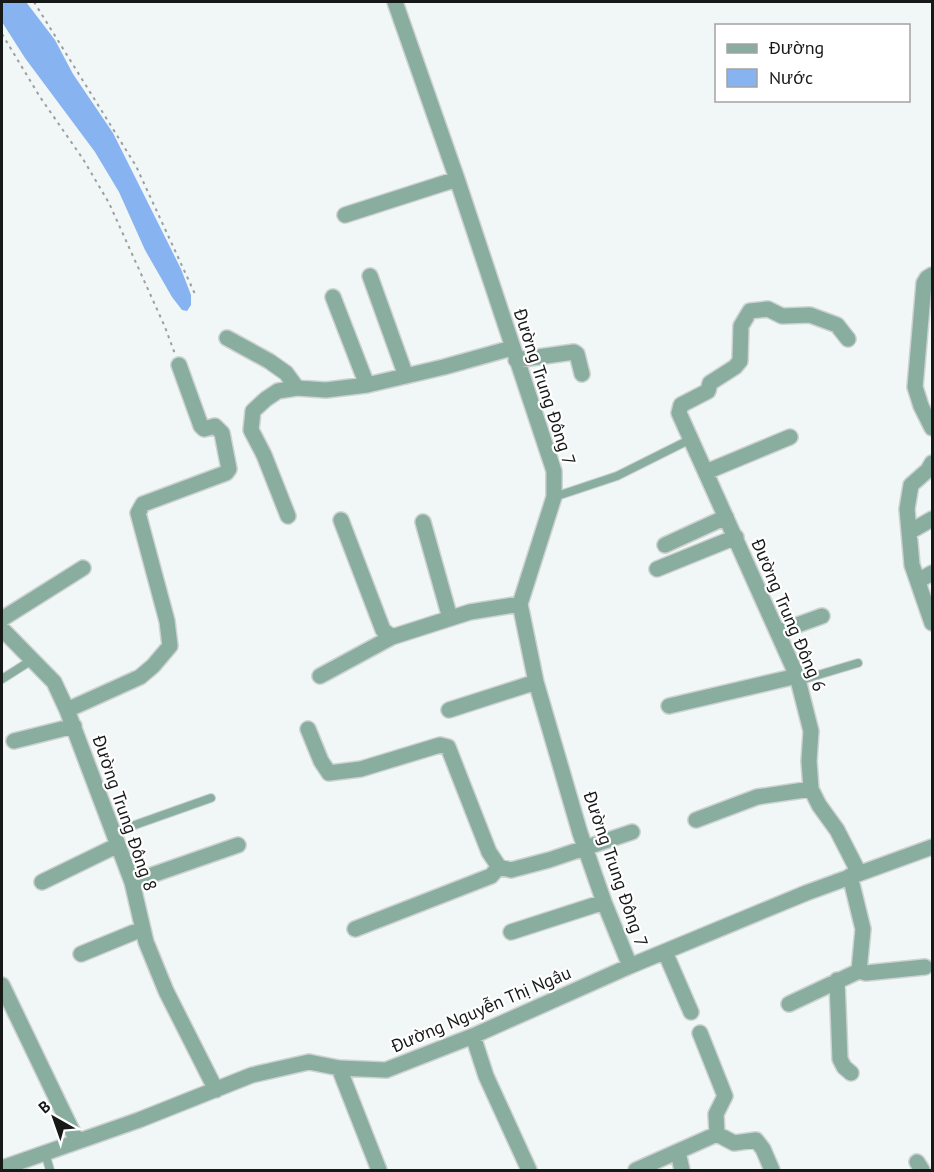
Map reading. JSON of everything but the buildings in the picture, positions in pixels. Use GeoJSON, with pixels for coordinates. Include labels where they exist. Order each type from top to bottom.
{"type":"FeatureCollection","features":[{"type":"Feature","properties":{"kind":"street","name":"Đường Trung Đông 7"},"geometry":{"type":"LineString","coordinates":[[395,2],[406,28],[554,471],[554,497],[520,604],[536,682],[585,847],[630,966]]}},
{"type":"Feature","properties":{"kind":"street"},"geometry":{"type":"LineString","coordinates":[[345,215],[457,179]]}},
{"type":"Feature","properties":{"kind":"street"},"geometry":{"type":"LineString","coordinates":[[933,275],[927,278],[924,284],[915,387],[921,406],[933,428]]}},
{"type":"Feature","properties":{"kind":"street"},"geometry":{"type":"LineString","coordinates":[[370,276],[406,376]]}},
{"type":"Feature","properties":{"kind":"street"},"geometry":{"type":"LineString","coordinates":[[333,297],[367,386]]}},
{"type":"Feature","properties":{"kind":"street","name":"Đường Trung Đông 6"},"geometry":{"type":"LineString","coordinates":[[848,339],[837,325],[810,315],[782,316],[768,309],[750,311],[741,326],[740,361],[735,367],[710,383],[708,391],[681,405],[678,413],[736,537],[797,678],[811,731],[809,761],[811,789],[819,806],[837,830],[855,874],[863,930],[859,971]]}},
{"type":"Feature","properties":{"kind":"street"},"geometry":{"type":"LineString","coordinates":[[227,338],[286,373],[297,388]]}},
{"type":"Feature","properties":{"kind":"street"},"geometry":{"type":"LineString","coordinates":[[288,516],[264,455],[251,430],[253,411],[279,391],[297,388],[326,390],[367,386],[514,354],[574,352],[582,374]]}},
{"type":"Feature","properties":{"kind":"street"},"geometry":{"type":"LineString","coordinates":[[67,710],[140,677],[170,646],[167,621],[138,513],[140,508],[143,504],[226,473],[229,469],[222,433],[215,426],[204,429],[201,426],[179,365]]}},
{"type":"Feature","properties":{"kind":"street"},"geometry":{"type":"LineString","coordinates":[[706,472],[790,437]]}},
{"type":"Feature","properties":{"kind":"street"},"geometry":{"type":"LineString","coordinates":[[933,463],[911,485],[908,509],[912,565],[933,623]]}},
{"type":"Feature","properties":{"kind":"street"},"geometry":{"type":"LineString","coordinates":[[665,544],[726,517]]}},
{"type":"Feature","properties":{"kind":"street"},"geometry":{"type":"LineString","coordinates":[[910,531],[933,519]]}},
{"type":"Feature","properties":{"kind":"street"},"geometry":{"type":"LineString","coordinates":[[341,520],[383,630],[392,637]]}},
{"type":"Feature","properties":{"kind":"street"},"geometry":{"type":"LineString","coordinates":[[423,522],[450,618]]}},
{"type":"Feature","properties":{"kind":"street"},"geometry":{"type":"LineString","coordinates":[[657,569],[736,537]]}},
{"type":"Feature","properties":{"kind":"street"},"geometry":{"type":"LineString","coordinates":[[2,619],[83,568]]}},
{"type":"Feature","properties":{"kind":"street"},"geometry":{"type":"LineString","coordinates":[[918,581],[933,573]]}},
{"type":"Feature","properties":{"kind":"street"},"geometry":{"type":"LineString","coordinates":[[320,676],[392,637],[470,612],[520,604]]}},
{"type":"Feature","properties":{"kind":"street"},"geometry":{"type":"LineString","coordinates":[[778,632],[822,616]]}},
{"type":"Feature","properties":{"kind":"street","name":"Đường Trung Đông 8"},"geometry":{"type":"LineString","coordinates":[[2,629],[54,682],[67,710],[132,882],[142,929],[166,991],[216,1090]]}},
{"type":"Feature","properties":{"kind":"street"},"geometry":{"type":"LineString","coordinates":[[669,706],[797,678]]}},
{"type":"Feature","properties":{"kind":"street"},"geometry":{"type":"LineString","coordinates":[[449,710],[536,682]]}},
{"type":"Feature","properties":{"kind":"street"},"geometry":{"type":"LineString","coordinates":[[14,741],[74,726]]}},
{"type":"Feature","properties":{"kind":"street"},"geometry":{"type":"LineString","coordinates":[[308,729],[321,762],[329,773],[361,769],[440,745],[448,747],[489,852],[499,867],[511,870],[549,860],[632,832]]}},
{"type":"Feature","properties":{"kind":"street"},"geometry":{"type":"LineString","coordinates":[[696,820],[757,797],[811,789]]}},
{"type":"Feature","properties":{"kind":"street"},"geometry":{"type":"LineString","coordinates":[[42,882],[116,839]]}},
{"type":"Feature","properties":{"kind":"street"},"geometry":{"type":"LineString","coordinates":[[132,882],[238,845]]}},
{"type":"Feature","properties":{"kind":"street","name":"Đường Nguyễn Thị Ngâu"},"geometry":{"type":"LineString","coordinates":[[2,1168],[252,1075],[309,1062],[339,1068],[386,1070],[473,1036],[630,966],[855,874],[933,847]]}},
{"type":"Feature","properties":{"kind":"street"},"geometry":{"type":"LineString","coordinates":[[355,929],[491,876],[499,867]]}},
{"type":"Feature","properties":{"kind":"street"},"geometry":{"type":"LineString","coordinates":[[512,932],[604,902]]}},
{"type":"Feature","properties":{"kind":"street"},"geometry":{"type":"LineString","coordinates":[[81,954],[142,929]]}},
{"type":"Feature","properties":{"kind":"street"},"geometry":{"type":"LineString","coordinates":[[665,952],[691,1012]]}},
{"type":"Feature","properties":{"kind":"street"},"geometry":{"type":"LineString","coordinates":[[789,1004],[859,971],[925,967]]}},
{"type":"Feature","properties":{"kind":"street"},"geometry":{"type":"LineString","coordinates":[[837,980],[840,1059],[851,1073]]}},
{"type":"Feature","properties":{"kind":"street"},"geometry":{"type":"LineString","coordinates":[[2,985],[77,1141]]}},
{"type":"Feature","properties":{"kind":"street"},"geometry":{"type":"LineString","coordinates":[[700,1033],[725,1095],[716,1114],[717,1134]]}},
{"type":"Feature","properties":{"kind":"street"},"geometry":{"type":"LineString","coordinates":[[473,1036],[486,1076],[529,1170]]}},
{"type":"Feature","properties":{"kind":"street"},"geometry":{"type":"LineString","coordinates":[[339,1068],[379,1170]]}},
{"type":"Feature","properties":{"kind":"street"},"geometry":{"type":"LineString","coordinates":[[636,1170],[717,1134]]}},
{"type":"Feature","properties":{"kind":"street"},"geometry":{"type":"LineString","coordinates":[[717,1134],[734,1143],[756,1140],[763,1149],[772,1170]]}},
{"type":"Feature","properties":{"kind":"street"},"geometry":{"type":"LineString","coordinates":[[678,1152],[682,1170]]}},
{"type":"Feature","properties":{"kind":"lane"},"geometry":{"type":"LineString","coordinates":[[554,497],[617,476],[691,439]]}},
{"type":"Feature","properties":{"kind":"lane"},"geometry":{"type":"LineString","coordinates":[[2,679],[32,660]]}},
{"type":"Feature","properties":{"kind":"lane"},"geometry":{"type":"LineString","coordinates":[[797,678],[858,663]]}},
{"type":"Feature","properties":{"kind":"lane"},"geometry":{"type":"LineString","coordinates":[[116,839],[212,798]]}},
{"type":"Feature","properties":{"kind":"lane"},"geometry":{"type":"LineString","coordinates":[[45,1153],[50,1170]]}},
{"type":"Feature","properties":{"kind":"path"},"geometry":{"type":"LineString","coordinates":[[34,2],[136,166],[195,294]]}},
{"type":"Feature","properties":{"kind":"path"},"geometry":{"type":"LineString","coordinates":[[2,34],[109,203],[165,327],[179,365]]}},
{"type":"Feature","properties":{"kind":"water"},"geometry":{"type":"Polygon","coordinates":[[[2,2],[26,2],[55,40],[73,74],[113,133],[181,269],[191,295],[191,305],[187,311],[182,310],[172,297],[145,250],[119,192],[95,152],[25,58],[2,22],[2,2]]]}}]}
